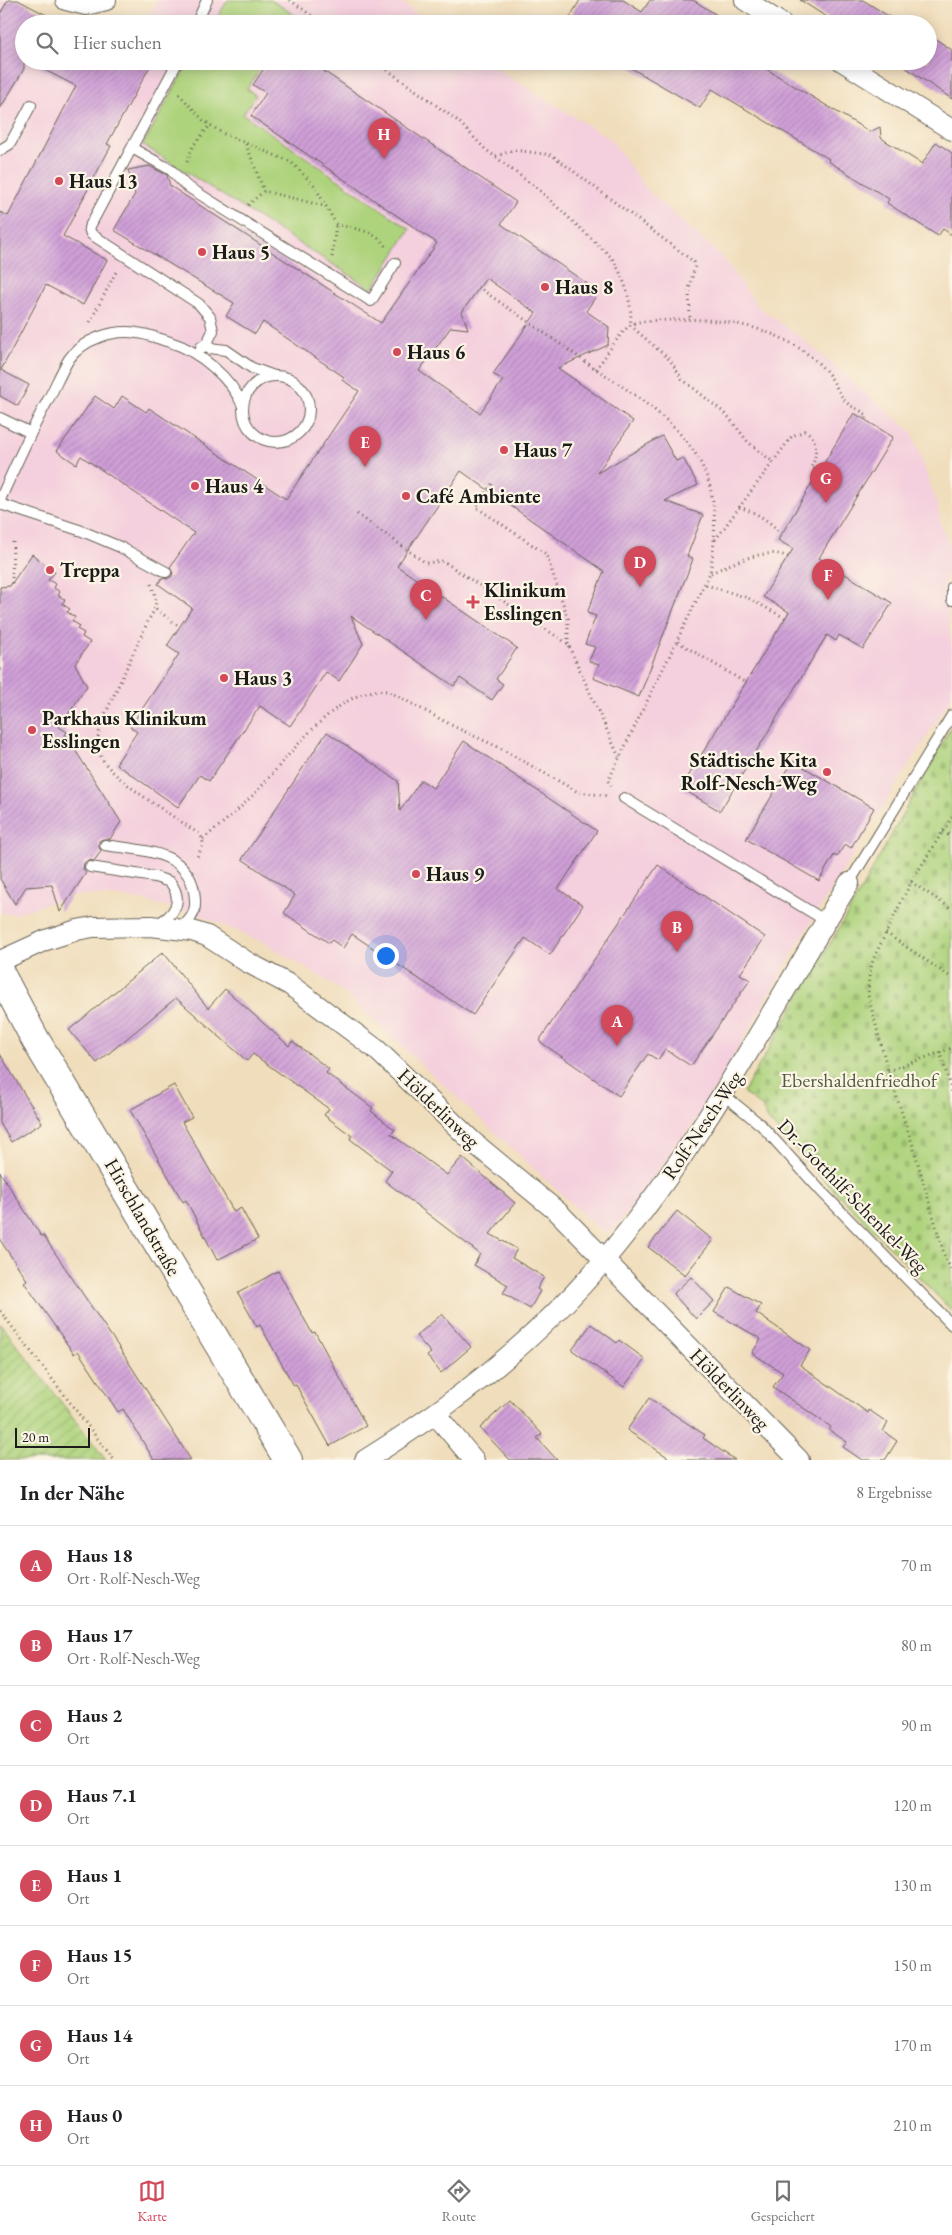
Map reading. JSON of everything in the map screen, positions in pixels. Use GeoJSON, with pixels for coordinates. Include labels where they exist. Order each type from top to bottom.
{"type":"FeatureCollection","features":[{"type":"Feature","properties":{"kind":"street"},"geometry":{"type":"LineString","coordinates":[[66,0],[86,5],[106,0]]}},
{"type":"Feature","properties":{"kind":"street"},"geometry":{"type":"LineString","coordinates":[[744,0],[768,15]]}},
{"type":"Feature","properties":{"kind":"street"},"geometry":{"type":"LineString","coordinates":[[856,70],[952,130]]}},
{"type":"Feature","properties":{"kind":"street","name":"Rolf-Nesch-Weg"},"geometry":{"type":"LineString","coordinates":[[365,1460],[436,1415],[482,1378],[544,1324],[604,1260],[661,1186],[724,1095],[849,883]]}},
{"type":"Feature","properties":{"kind":"street","name":"Hölderlinweg"},"geometry":{"type":"LineString","coordinates":[[0,961],[46,940],[77,930],[93,927],[151,926],[178,929],[207,936],[248,962],[290,985],[376,1049],[473,1142],[559,1213],[799,1460]]}},
{"type":"Feature","properties":{"kind":"street","name":"Hirschlandstraße"},"geometry":{"type":"LineString","coordinates":[[0,973],[35,1039],[288,1460]]}},
{"type":"Feature","properties":{"kind":"street"},"geometry":{"type":"LineString","coordinates":[[436,1415],[474,1460]]}},
{"type":"Feature","properties":{"kind":"lane"},"geometry":{"type":"LineString","coordinates":[[200,15],[207,0]]}},
{"type":"Feature","properties":{"kind":"lane"},"geometry":{"type":"LineString","coordinates":[[174,70],[89,228],[91,234],[189,296],[206,311],[210,317],[213,331],[207,343],[200,347]]}},
{"type":"Feature","properties":{"kind":"lane"},"geometry":{"type":"LineString","coordinates":[[0,150],[10,144],[31,105]]}},
{"type":"Feature","properties":{"kind":"lane"},"geometry":{"type":"LineString","coordinates":[[132,148],[171,170],[182,182],[371,301],[395,262]]}},
{"type":"Feature","properties":{"kind":"lane"},"geometry":{"type":"LineString","coordinates":[[0,500],[31,433],[70,359],[82,346],[119,332],[138,333],[185,347],[200,356],[238,394],[243,406],[245,421],[254,434],[263,440],[273,442],[284,441],[294,437],[302,430],[309,410],[302,390],[295,383],[252,368],[226,350],[185,347]]}},
{"type":"Feature","properties":{"kind":"lane"},"geometry":{"type":"LineString","coordinates":[[243,406],[251,388],[258,382],[275,376]]}},
{"type":"Feature","properties":{"kind":"lane"},"geometry":{"type":"LineString","coordinates":[[0,418],[31,433]]}},
{"type":"Feature","properties":{"kind":"lane"},"geometry":{"type":"LineString","coordinates":[[0,504],[82,531],[120,547],[166,572]]}},
{"type":"Feature","properties":{"kind":"lane"},"geometry":{"type":"LineString","coordinates":[[952,587],[952,600]]}},
{"type":"Feature","properties":{"kind":"lane","name":"Rolf-Nesch-Weg"},"geometry":{"type":"LineString","coordinates":[[849,883],[952,715]]}},
{"type":"Feature","properties":{"kind":"lane"},"geometry":{"type":"LineString","coordinates":[[624,798],[826,921]]}},
{"type":"Feature","properties":{"kind":"lane"},"geometry":{"type":"LineString","coordinates":[[105,845],[164,855],[181,866],[187,873],[194,893],[194,910],[185,925],[178,929]]}},
{"type":"Feature","properties":{"kind":"lane"},"geometry":{"type":"LineString","coordinates":[[90,867],[154,877],[170,882],[177,895],[177,906],[169,916],[151,926]]}},
{"type":"Feature","properties":{"kind":"lane","name":"Dr.-Gotthilf-Schenkel-Weg"},"geometry":{"type":"LineString","coordinates":[[724,1095],[761,1125],[820,1190],[952,1325]]}},
{"type":"Feature","properties":{"kind":"path"},"geometry":{"type":"LineString","coordinates":[[290,0],[311,15]]}},
{"type":"Feature","properties":{"kind":"path"},"geometry":{"type":"LineString","coordinates":[[387,70],[458,121],[496,156],[539,190],[611,257],[616,264],[632,315],[630,325],[596,369]]}},
{"type":"Feature","properties":{"kind":"path"},"geometry":{"type":"LineString","coordinates":[[168,81],[203,120],[210,125],[246,144],[292,162],[314,185],[336,224],[329,275]]}},
{"type":"Feature","properties":{"kind":"path"},"geometry":{"type":"LineString","coordinates":[[182,182],[193,146],[210,125]]}},
{"type":"Feature","properties":{"kind":"path"},"geometry":{"type":"LineString","coordinates":[[246,144],[264,191]]}},
{"type":"Feature","properties":{"kind":"path"},"geometry":{"type":"LineString","coordinates":[[496,156],[514,150],[552,155],[694,262],[695,266],[689,289],[690,319]]}},
{"type":"Feature","properties":{"kind":"path"},"geometry":{"type":"LineString","coordinates":[[264,191],[325,206]]}},
{"type":"Feature","properties":{"kind":"path"},"geometry":{"type":"LineString","coordinates":[[234,216],[264,191]]}},
{"type":"Feature","properties":{"kind":"path"},"geometry":{"type":"LineString","coordinates":[[336,224],[370,232],[379,237],[395,262]]}},
{"type":"Feature","properties":{"kind":"path"},"geometry":{"type":"LineString","coordinates":[[99,338],[90,323],[125,256]]}},
{"type":"Feature","properties":{"kind":"path"},"geometry":{"type":"LineString","coordinates":[[478,287],[654,411],[679,433],[690,446],[708,481],[715,519],[715,540],[710,573],[706,585],[608,781],[609,785],[624,798]]}},
{"type":"Feature","properties":{"kind":"path"},"geometry":{"type":"LineString","coordinates":[[630,325],[639,322],[690,319],[763,329],[790,341],[820,365],[845,400],[864,413],[867,416],[866,419]]}},
{"type":"Feature","properties":{"kind":"path"},"geometry":{"type":"LineString","coordinates":[[630,325],[670,360],[682,379],[727,415],[748,442],[773,462]]}},
{"type":"Feature","properties":{"kind":"path"},"geometry":{"type":"LineString","coordinates":[[715,540],[792,436],[804,431],[810,433],[813,437],[816,454],[812,467],[820,472]]}},
{"type":"Feature","properties":{"kind":"path"},"geometry":{"type":"LineString","coordinates":[[492,484],[476,507],[546,554],[568,618],[568,644],[619,757]]}},
{"type":"Feature","properties":{"kind":"path"},"geometry":{"type":"LineString","coordinates":[[740,507],[755,512],[767,520],[781,534]]}},
{"type":"Feature","properties":{"kind":"path"},"geometry":{"type":"LineString","coordinates":[[356,514],[426,563],[443,561],[568,644]]}},
{"type":"Feature","properties":{"kind":"path"},"geometry":{"type":"LineString","coordinates":[[12,582],[13,541]]}},
{"type":"Feature","properties":{"kind":"path"},"geometry":{"type":"LineString","coordinates":[[710,573],[743,559],[756,556],[781,554],[788,557]]}},
{"type":"Feature","properties":{"kind":"path"},"geometry":{"type":"LineString","coordinates":[[155,567],[151,583],[155,593],[156,609],[149,619],[103,719],[99,730],[100,753],[104,762],[123,781],[203,839],[204,845],[187,873]]}},
{"type":"Feature","properties":{"kind":"path"},"geometry":{"type":"LineString","coordinates":[[706,585],[748,598],[785,618]]}},
{"type":"Feature","properties":{"kind":"path"},"geometry":{"type":"LineString","coordinates":[[156,609],[180,627]]}},
{"type":"Feature","properties":{"kind":"path"},"geometry":{"type":"LineString","coordinates":[[678,642],[746,684]]}},
{"type":"Feature","properties":{"kind":"path"},"geometry":{"type":"LineString","coordinates":[[203,839],[251,798],[285,757],[342,703],[362,694],[380,690],[388,691],[457,728],[498,747],[578,792],[588,795],[624,798]]}},
{"type":"Feature","properties":{"kind":"path"},"geometry":{"type":"LineString","coordinates":[[952,817],[911,882],[873,960],[868,976],[868,995],[888,1070],[913,1146],[945,1257],[952,1271]]}},
{"type":"Feature","properties":{"kind":"path"},"geometry":{"type":"LineString","coordinates":[[943,832],[952,837]]}},
{"type":"Feature","properties":{"kind":"path"},"geometry":{"type":"LineString","coordinates":[[911,882],[952,909]]}},
{"type":"Feature","properties":{"kind":"path"},"geometry":{"type":"LineString","coordinates":[[886,933],[952,978]]}},
{"type":"Feature","properties":{"kind":"path"},"geometry":{"type":"LineString","coordinates":[[888,1070],[952,1048]]}},
{"type":"Feature","properties":{"kind":"path"},"geometry":{"type":"LineString","coordinates":[[940,1052],[952,1092]]}},
{"type":"Feature","properties":{"kind":"path"},"geometry":{"type":"LineString","coordinates":[[0,1311],[114,1460]]}},
{"type":"Feature","properties":{"kind":"shaded area","name":"Klinikum Esslingen"},"geometry":{"type":"Polygon","coordinates":[[[0,0],[18,0],[46,15],[15,15],[15,70],[499,70],[610,139],[648,191],[722,257],[758,307],[799,336],[912,432],[938,507],[941,526],[951,549],[944,587],[952,647],[952,696],[809,925],[701,1113],[620,1222],[610,1231],[606,1232],[598,1228],[340,989],[265,943],[202,916],[142,900],[113,896],[71,895],[15,914],[0,913],[0,0]]]}},
{"type":"Feature","properties":{"kind":"shaded area"},"geometry":{"type":"Polygon","coordinates":[[[158,0],[400,0],[419,15],[150,15],[158,0]]]}},
{"type":"Feature","properties":{"kind":"green space"},"geometry":{"type":"Polygon","coordinates":[[[228,0],[271,0],[294,15],[219,15],[228,0]]]}},
{"type":"Feature","properties":{"kind":"green space"},"geometry":{"type":"Polygon","coordinates":[[[184,70],[260,70],[247,89],[256,95],[243,114],[410,229],[372,289],[143,145],[184,70]]]}},
{"type":"Feature","properties":{"kind":"green space","name":"Ebershaldenfriedhof"},"geometry":{"type":"Polygon","coordinates":[[[952,725],[952,1311],[767,1119],[762,1107],[743,1093],[852,906],[952,725]]]}},
{"type":"Feature","properties":{"kind":"green space"},"geometry":{"type":"Polygon","coordinates":[[[0,1323],[106,1460],[0,1460],[0,1323]]]}},
{"type":"Feature","properties":{"kind":"building"},"geometry":{"type":"Polygon","coordinates":[[[8,0],[18,0],[46,15],[15,15],[15,70],[23,70],[0,109],[0,14],[8,0]]]}},
{"type":"Feature","properties":{"kind":"building"},"geometry":{"type":"Polygon","coordinates":[[[580,0],[623,0],[642,12],[650,0],[693,0],[717,15],[571,15],[580,0]]]}},
{"type":"Feature","properties":{"kind":"building"},"geometry":{"type":"Polygon","coordinates":[[[800,0],[863,0],[887,15],[823,15],[800,0]]]}},
{"type":"Feature","properties":{"kind":"building"},"geometry":{"type":"Polygon","coordinates":[[[937,40],[952,50],[952,99],[909,70],[937,70],[937,40]]]}},
{"type":"Feature","properties":{"kind":"building","name":"Haus 13"},"geometry":{"type":"Polygon","coordinates":[[[45,70],[148,70],[107,144],[111,146],[63,236],[107,260],[83,305],[46,285],[1,370],[29,385],[18,406],[0,396],[0,212],[8,216],[76,86],[45,70]]]}},
{"type":"Feature","properties":{"kind":"building"},"geometry":{"type":"Polygon","coordinates":[[[263,70],[322,70],[516,202],[501,224],[599,292],[586,311],[609,327],[608,345],[558,368],[633,421],[597,473],[662,436],[676,461],[683,458],[698,485],[665,501],[703,515],[687,556],[693,559],[639,697],[593,678],[599,665],[589,661],[595,647],[585,644],[596,616],[587,613],[604,571],[461,471],[397,566],[517,648],[496,679],[503,684],[492,700],[460,678],[454,686],[351,616],[363,644],[339,681],[326,672],[290,726],[260,706],[209,781],[200,775],[178,807],[116,764],[137,732],[130,727],[179,654],[167,646],[192,608],[158,584],[162,578],[167,579],[172,576],[173,571],[170,567],[194,533],[81,456],[76,464],[57,451],[95,396],[114,409],[122,396],[146,412],[149,408],[286,499],[359,391],[342,380],[344,377],[263,322],[255,334],[226,316],[234,303],[114,230],[135,194],[128,170],[149,166],[167,175],[170,186],[381,323],[437,243],[251,116],[266,93],[253,85],[263,70]],[[486,278],[462,312],[468,329],[451,327],[419,371],[480,413],[503,380],[493,374],[536,313],[486,278]]]}},
{"type":"Feature","properties":{"kind":"building"},"geometry":{"type":"Polygon","coordinates":[[[635,70],[768,70],[870,132],[880,127],[881,138],[922,164],[936,142],[952,153],[952,235],[943,229],[938,236],[887,203],[889,199],[828,161],[829,159],[712,89],[700,108],[635,70]]]}},
{"type":"Feature","properties":{"kind":"building"},"geometry":{"type":"Polygon","coordinates":[[[854,413],[893,437],[819,558],[892,603],[863,649],[839,635],[836,641],[827,635],[720,811],[681,788],[789,612],[763,597],[793,549],[778,540],[854,413]]]}},
{"type":"Feature","properties":{"kind":"building","name":"Parkhaus Klinikum Esslingen"},"geometry":{"type":"Polygon","coordinates":[[[32,554],[55,572],[48,580],[56,584],[54,588],[60,592],[58,595],[65,600],[62,604],[70,609],[67,612],[75,617],[72,621],[80,626],[77,629],[84,633],[82,637],[90,642],[75,664],[87,686],[61,725],[58,722],[59,727],[67,732],[65,735],[72,740],[70,742],[121,822],[110,839],[99,841],[101,851],[94,861],[88,860],[84,863],[83,869],[86,873],[60,912],[52,885],[26,887],[15,904],[0,879],[0,587],[10,586],[32,554]]]}},
{"type":"Feature","properties":{"kind":"building","name":"Haus 9"},"geometry":{"type":"Polygon","coordinates":[[[327,732],[398,781],[400,811],[421,780],[433,788],[464,741],[597,831],[558,889],[583,905],[550,955],[525,938],[473,1015],[352,934],[343,948],[332,940],[329,943],[284,913],[295,895],[242,859],[327,732]]]}},
{"type":"Feature","properties":{"kind":"building","name":"Städtische Kita Rolf-Nesch-Weg"},"geometry":{"type":"Polygon","coordinates":[[[793,761],[874,808],[851,848],[845,844],[837,857],[834,855],[819,881],[746,839],[793,761]]]}},
{"type":"Feature","properties":{"kind":"building"},"geometry":{"type":"Polygon","coordinates":[[[658,865],[765,937],[740,974],[750,980],[691,1066],[665,1049],[658,1060],[648,1054],[619,1096],[539,1041],[658,865]]]}},
{"type":"Feature","properties":{"kind":"building"},"geometry":{"type":"Polygon","coordinates":[[[163,952],[208,1008],[225,989],[289,1046],[292,1041],[329,1069],[326,1073],[373,1108],[371,1111],[395,1130],[391,1134],[447,1175],[462,1157],[515,1203],[490,1234],[517,1249],[512,1258],[544,1277],[537,1289],[540,1291],[530,1309],[503,1293],[508,1285],[474,1265],[480,1254],[385,1181],[392,1171],[350,1139],[352,1136],[324,1115],[329,1109],[253,1054],[247,1061],[176,998],[97,1063],[69,1030],[163,952]]]}},
{"type":"Feature","properties":{"kind":"building"},"geometry":{"type":"Polygon","coordinates":[[[0,1054],[42,1123],[11,1142],[0,1123],[0,1054]]]}},
{"type":"Feature","properties":{"kind":"building"},"geometry":{"type":"Polygon","coordinates":[[[174,1085],[192,1117],[182,1122],[234,1212],[241,1208],[258,1239],[217,1260],[186,1200],[183,1202],[130,1110],[174,1085]]]}},
{"type":"Feature","properties":{"kind":"building"},"geometry":{"type":"Polygon","coordinates":[[[0,1172],[41,1236],[43,1235],[122,1352],[191,1460],[154,1460],[123,1409],[118,1412],[78,1351],[74,1354],[24,1282],[27,1280],[0,1240],[0,1172]]]}},
{"type":"Feature","properties":{"kind":"building"},"geometry":{"type":"Polygon","coordinates":[[[677,1211],[713,1240],[685,1275],[648,1247],[677,1211]]]}},
{"type":"Feature","properties":{"kind":"building"},"geometry":{"type":"Polygon","coordinates":[[[278,1271],[312,1333],[315,1332],[366,1426],[330,1446],[260,1325],[257,1327],[238,1293],[278,1271]]]}},
{"type":"Feature","properties":{"kind":"building"},"geometry":{"type":"Polygon","coordinates":[[[691,1277],[714,1301],[696,1319],[673,1294],[691,1277]]]}},
{"type":"Feature","properties":{"kind":"building"},"geometry":{"type":"Polygon","coordinates":[[[729,1287],[761,1305],[756,1313],[810,1350],[800,1365],[868,1413],[869,1410],[888,1423],[883,1431],[897,1441],[885,1460],[862,1460],[843,1447],[847,1442],[829,1430],[831,1427],[773,1387],[783,1373],[752,1353],[761,1339],[714,1312],[729,1287]]]}},
{"type":"Feature","properties":{"kind":"building"},"geometry":{"type":"Polygon","coordinates":[[[442,1314],[471,1347],[441,1373],[427,1356],[431,1353],[416,1336],[442,1314]]]}},
{"type":"Feature","properties":{"kind":"building"},"geometry":{"type":"Polygon","coordinates":[[[591,1324],[617,1343],[619,1340],[645,1359],[624,1387],[572,1350],[591,1324]]]}},
{"type":"Feature","properties":{"kind":"building"},"geometry":{"type":"Polygon","coordinates":[[[649,1398],[705,1435],[703,1438],[735,1460],[672,1460],[627,1430],[649,1398]]]}},
{"type":"Feature","properties":{"kind":"building"},"geometry":{"type":"Polygon","coordinates":[[[510,1400],[542,1434],[537,1438],[557,1460],[510,1460],[480,1428],[510,1400]]]}},
{"type":"Feature","properties":{"kind":"place","name":"Haus 0"},"geometry":{"type":"Point","coordinates":[384,159]}},
{"type":"Feature","properties":{"kind":"place","name":"Haus 13"},"geometry":{"type":"Point","coordinates":[59,181]}},
{"type":"Feature","properties":{"kind":"place","name":"Haus 5"},"geometry":{"type":"Point","coordinates":[202,252]}},
{"type":"Feature","properties":{"kind":"place","name":"Haus 8"},"geometry":{"type":"Point","coordinates":[545,287]}},
{"type":"Feature","properties":{"kind":"place","name":"Haus 6"},"geometry":{"type":"Point","coordinates":[397,352]}},
{"type":"Feature","properties":{"kind":"place","name":"Haus 7"},"geometry":{"type":"Point","coordinates":[504,450]}},
{"type":"Feature","properties":{"kind":"place","name":"Haus 1"},"geometry":{"type":"Point","coordinates":[365,467]}},
{"type":"Feature","properties":{"kind":"place","name":"Haus 4"},"geometry":{"type":"Point","coordinates":[195,486]}},
{"type":"Feature","properties":{"kind":"place","name":"Café Ambiente"},"geometry":{"type":"Point","coordinates":[406,496]}},
{"type":"Feature","properties":{"kind":"place","name":"Haus 14"},"geometry":{"type":"Point","coordinates":[826,503]}},
{"type":"Feature","properties":{"kind":"place","name":"Treppa"},"geometry":{"type":"Point","coordinates":[50,570]}},
{"type":"Feature","properties":{"kind":"place","name":"Haus 7.1"},"geometry":{"type":"Point","coordinates":[640,587]}},
{"type":"Feature","properties":{"kind":"place","name":"Haus 15"},"geometry":{"type":"Point","coordinates":[828,600]}},
{"type":"Feature","properties":{"kind":"place","name":"Klinikum Esslingen"},"geometry":{"type":"Point","coordinates":[473,602]}},
{"type":"Feature","properties":{"kind":"place","name":"Haus 2"},"geometry":{"type":"Point","coordinates":[426,620]}},
{"type":"Feature","properties":{"kind":"place","name":"Haus 3"},"geometry":{"type":"Point","coordinates":[224,678]}},
{"type":"Feature","properties":{"kind":"place","name":"Parkhaus Klinikum Esslingen"},"geometry":{"type":"Point","coordinates":[32,730]}},
{"type":"Feature","properties":{"kind":"place","name":"Städtische Kita Rolf-Nesch-Weg"},"geometry":{"type":"Point","coordinates":[827,772]}},
{"type":"Feature","properties":{"kind":"place","name":"Haus 9"},"geometry":{"type":"Point","coordinates":[416,874]}},
{"type":"Feature","properties":{"kind":"place","name":"Haus 17"},"geometry":{"type":"Point","coordinates":[677,952]}},
{"type":"Feature","properties":{"kind":"place","name":"Haus 18"},"geometry":{"type":"Point","coordinates":[617,1046]}}]}
